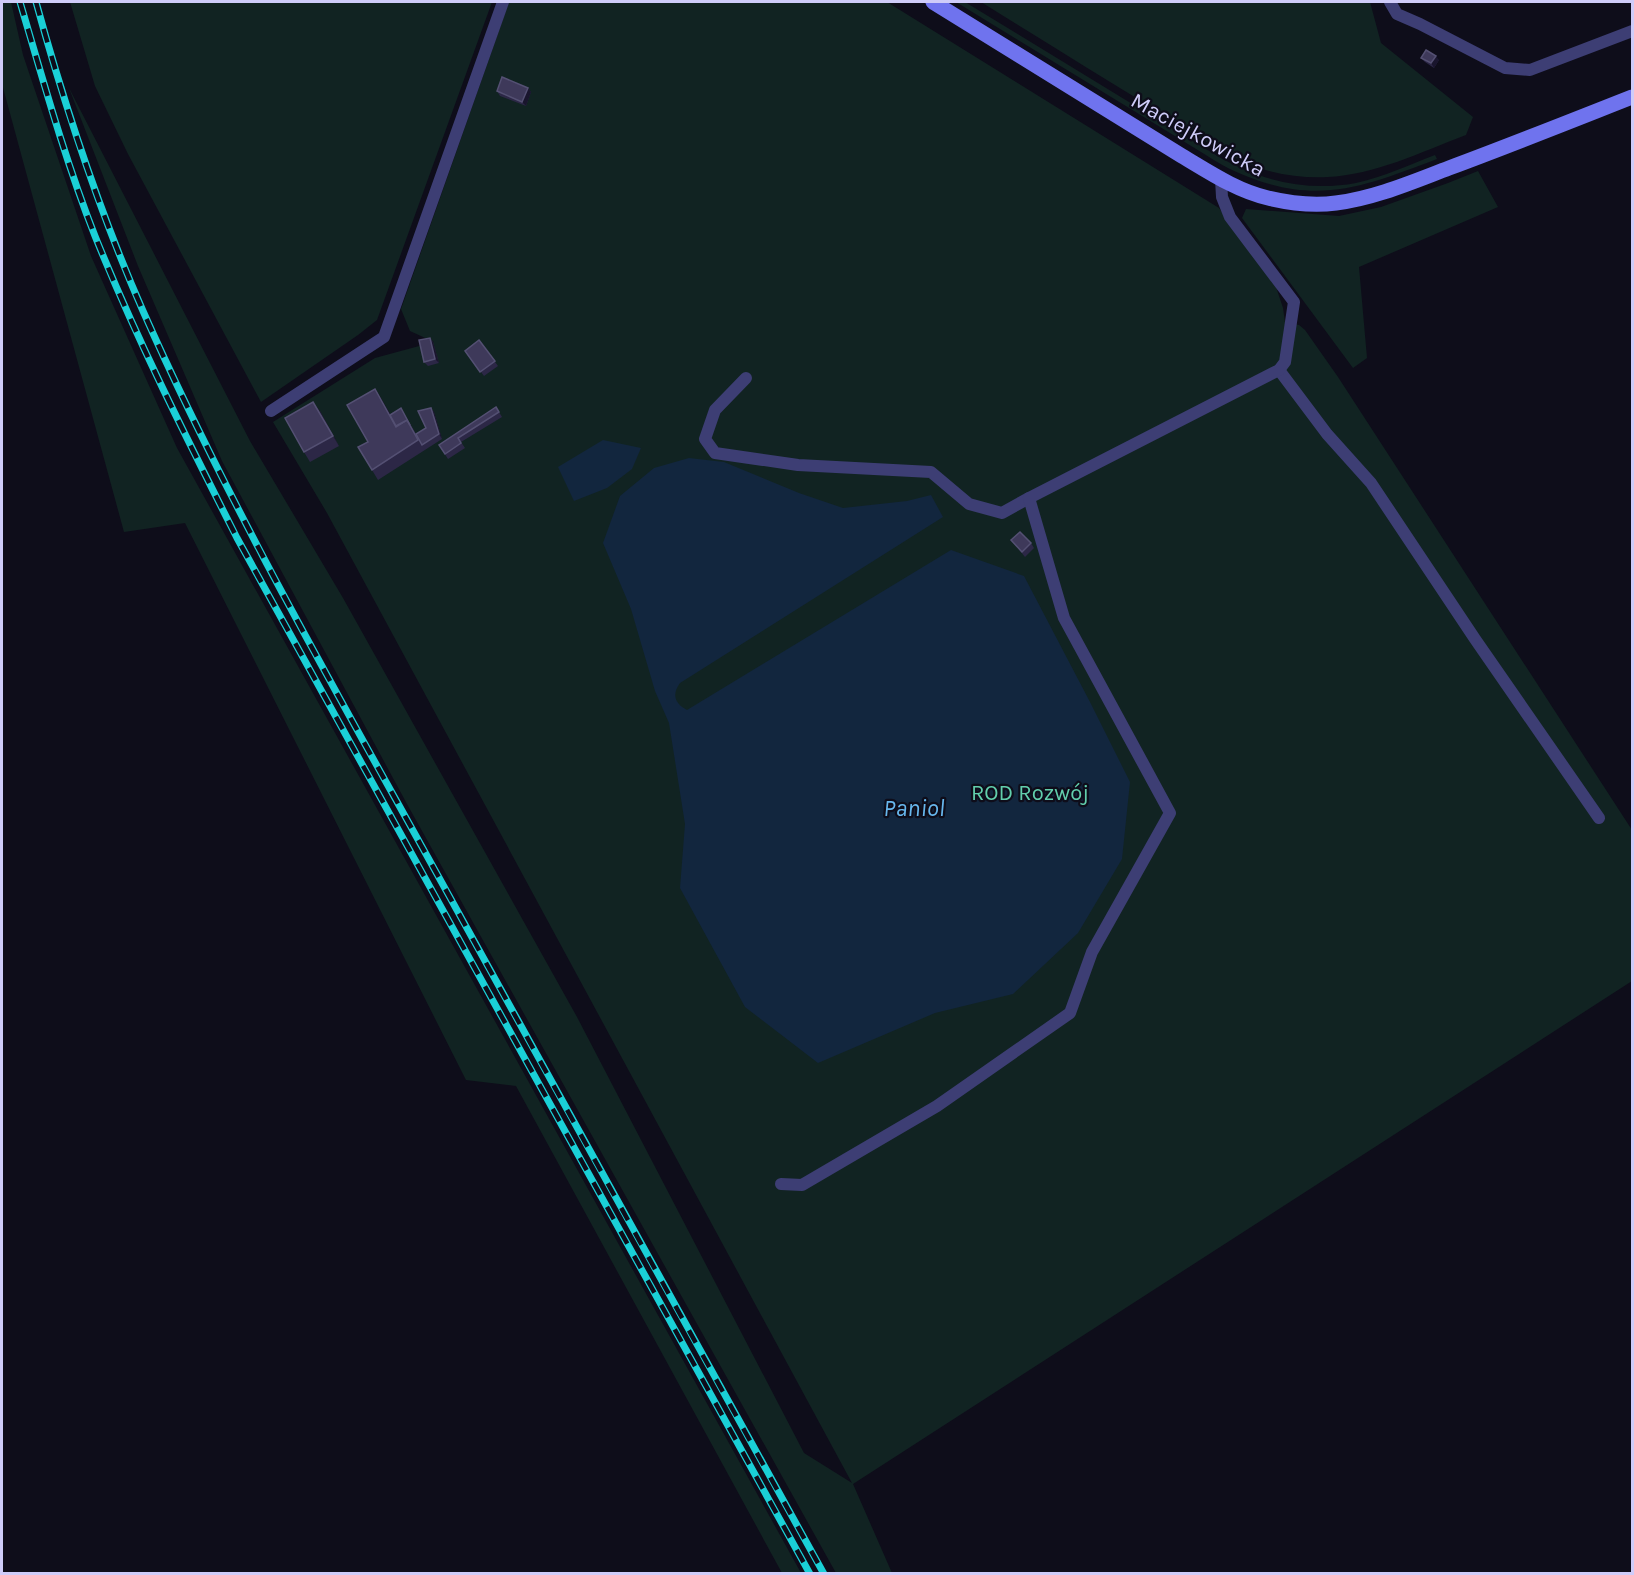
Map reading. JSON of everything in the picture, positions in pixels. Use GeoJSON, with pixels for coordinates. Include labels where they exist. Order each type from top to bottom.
{"type":"FeatureCollection","features":[{"type":"Feature","properties":{"kind":"street","name":"Maciejkowicka"},"geometry":{"type":"LineString","coordinates":[[933,2],[1221,179],[1256,194],[1284,201],[1334,204],[1367,197],[1466,162],[1632,97]]}},
{"type":"Feature","properties":{"kind":"lane"},"geometry":{"type":"LineString","coordinates":[[271,411],[384,338],[503,2]]}},
{"type":"Feature","properties":{"kind":"lane"},"geometry":{"type":"LineString","coordinates":[[1390,2],[1397,14],[1505,68],[1530,70],[1632,31]]}},
{"type":"Feature","properties":{"kind":"lane"},"geometry":{"type":"LineString","coordinates":[[746,378],[715,410],[705,440],[715,453],[798,465],[931,472],[969,504],[1002,513],[1279,370],[1286,362],[1294,302],[1230,217],[1222,197],[1221,179]]}},
{"type":"Feature","properties":{"kind":"lane"},"geometry":{"type":"LineString","coordinates":[[1279,370],[1327,434],[1371,483],[1599,818]]}},
{"type":"Feature","properties":{"kind":"lane"},"geometry":{"type":"LineString","coordinates":[[781,1184],[802,1185],[927,1112],[1070,1013],[1092,951],[1170,813],[1064,618],[1029,498]]}},
{"type":"Feature","properties":{"kind":"green space"},"geometry":{"type":"Polygon","coordinates":[[[2,2],[11,2],[23,55],[91,256],[177,448],[801,1573],[782,1573],[516,1086],[466,1080],[185,523],[124,532],[2,84],[2,2]]]}},
{"type":"Feature","properties":{"kind":"green space"},"geometry":{"type":"Polygon","coordinates":[[[70,2],[492,2],[377,320],[261,402],[128,154],[95,86],[70,2]]]}},
{"type":"Feature","properties":{"kind":"green space","name":"ROD Rozwój"},"geometry":{"type":"Polygon","coordinates":[[[509,2],[887,2],[1219,208],[1276,287],[1285,322],[1299,325],[1305,330],[1338,377],[1632,830],[1632,981],[853,1484],[892,1573],[836,1573],[407,804],[222,461],[138,266],[69,88],[250,441],[343,598],[577,1017],[804,1453],[852,1483],[327,513],[273,422],[375,358],[434,342],[410,331],[401,309],[509,2]]]}},
{"type":"Feature","properties":{"kind":"green space"},"geometry":{"type":"Polygon","coordinates":[[[956,2],[965,2],[1219,157],[1268,178],[1320,186],[1356,183],[1376,178],[1435,155],[1437,159],[1366,184],[1343,188],[1321,191],[1297,190],[1273,185],[1240,174],[1217,162],[956,2]]]}},
{"type":"Feature","properties":{"kind":"green space"},"geometry":{"type":"Polygon","coordinates":[[[981,2],[1370,2],[1381,43],[1473,117],[1466,135],[1363,172],[1327,177],[1276,172],[1246,163],[1220,149],[981,2]]]}},
{"type":"Feature","properties":{"kind":"green space"},"geometry":{"type":"Polygon","coordinates":[[[1478,171],[1498,207],[1359,267],[1367,358],[1353,368],[1242,218],[1246,209],[1339,216],[1381,207],[1478,171]]]}},
{"type":"Feature","properties":{"kind":"water"},"geometry":{"type":"Polygon","coordinates":[[[603,440],[641,448],[632,469],[607,488],[574,501],[558,467],[603,440]]]}},
{"type":"Feature","properties":{"kind":"water","name":"Paniol"},"geometry":{"type":"Polygon","coordinates":[[[689,458],[724,462],[799,493],[843,508],[907,501],[931,495],[943,517],[680,683],[675,695],[679,704],[687,710],[951,550],[1024,576],[1130,782],[1122,859],[1078,933],[1013,994],[935,1013],[818,1063],[745,1007],[680,888],[685,824],[669,723],[655,691],[631,609],[603,543],[620,496],[654,468],[689,458]]]}},
{"type":"Feature","properties":{"kind":"building"},"geometry":{"type":"Polygon","coordinates":[[[1426,50],[1436,56],[1431,63],[1421,58],[1426,50]]]}},
{"type":"Feature","properties":{"kind":"building"},"geometry":{"type":"Polygon","coordinates":[[[502,77],[528,88],[522,102],[497,91],[502,77]]]}},
{"type":"Feature","properties":{"kind":"building"},"geometry":{"type":"Polygon","coordinates":[[[430,338],[435,359],[424,362],[419,340],[430,338]]]}},
{"type":"Feature","properties":{"kind":"building"},"geometry":{"type":"Polygon","coordinates":[[[479,340],[495,361],[480,372],[465,351],[479,340]]]}},
{"type":"Feature","properties":{"kind":"building"},"geometry":{"type":"Polygon","coordinates":[[[375,389],[396,427],[407,420],[418,440],[372,470],[358,447],[368,442],[347,405],[375,389]]]}},
{"type":"Feature","properties":{"kind":"building"},"geometry":{"type":"Polygon","coordinates":[[[313,402],[333,436],[304,452],[285,418],[313,402]]]}},
{"type":"Feature","properties":{"kind":"building"},"geometry":{"type":"Polygon","coordinates":[[[496,407],[499,412],[458,438],[461,443],[445,454],[439,445],[496,407]]]}},
{"type":"Feature","properties":{"kind":"building"},"geometry":{"type":"Polygon","coordinates":[[[401,408],[410,425],[407,420],[396,426],[390,415],[401,408]]]}},
{"type":"Feature","properties":{"kind":"building"},"geometry":{"type":"Polygon","coordinates":[[[431,408],[439,434],[422,445],[416,434],[426,428],[418,411],[431,408]]]}},
{"type":"Feature","properties":{"kind":"building"},"geometry":{"type":"Polygon","coordinates":[[[1020,532],[1031,543],[1022,552],[1011,540],[1020,532]]]}},
{"type":"Feature","properties":{"kind":"railway"},"geometry":{"type":"LineString","coordinates":[[20,2],[64,149],[95,236],[145,351],[218,501],[810,1574]]}},
{"type":"Feature","properties":{"kind":"railway"},"geometry":{"type":"LineString","coordinates":[[36,2],[71,120],[97,197],[143,311],[207,447],[312,647],[824,1574]]}}]}
